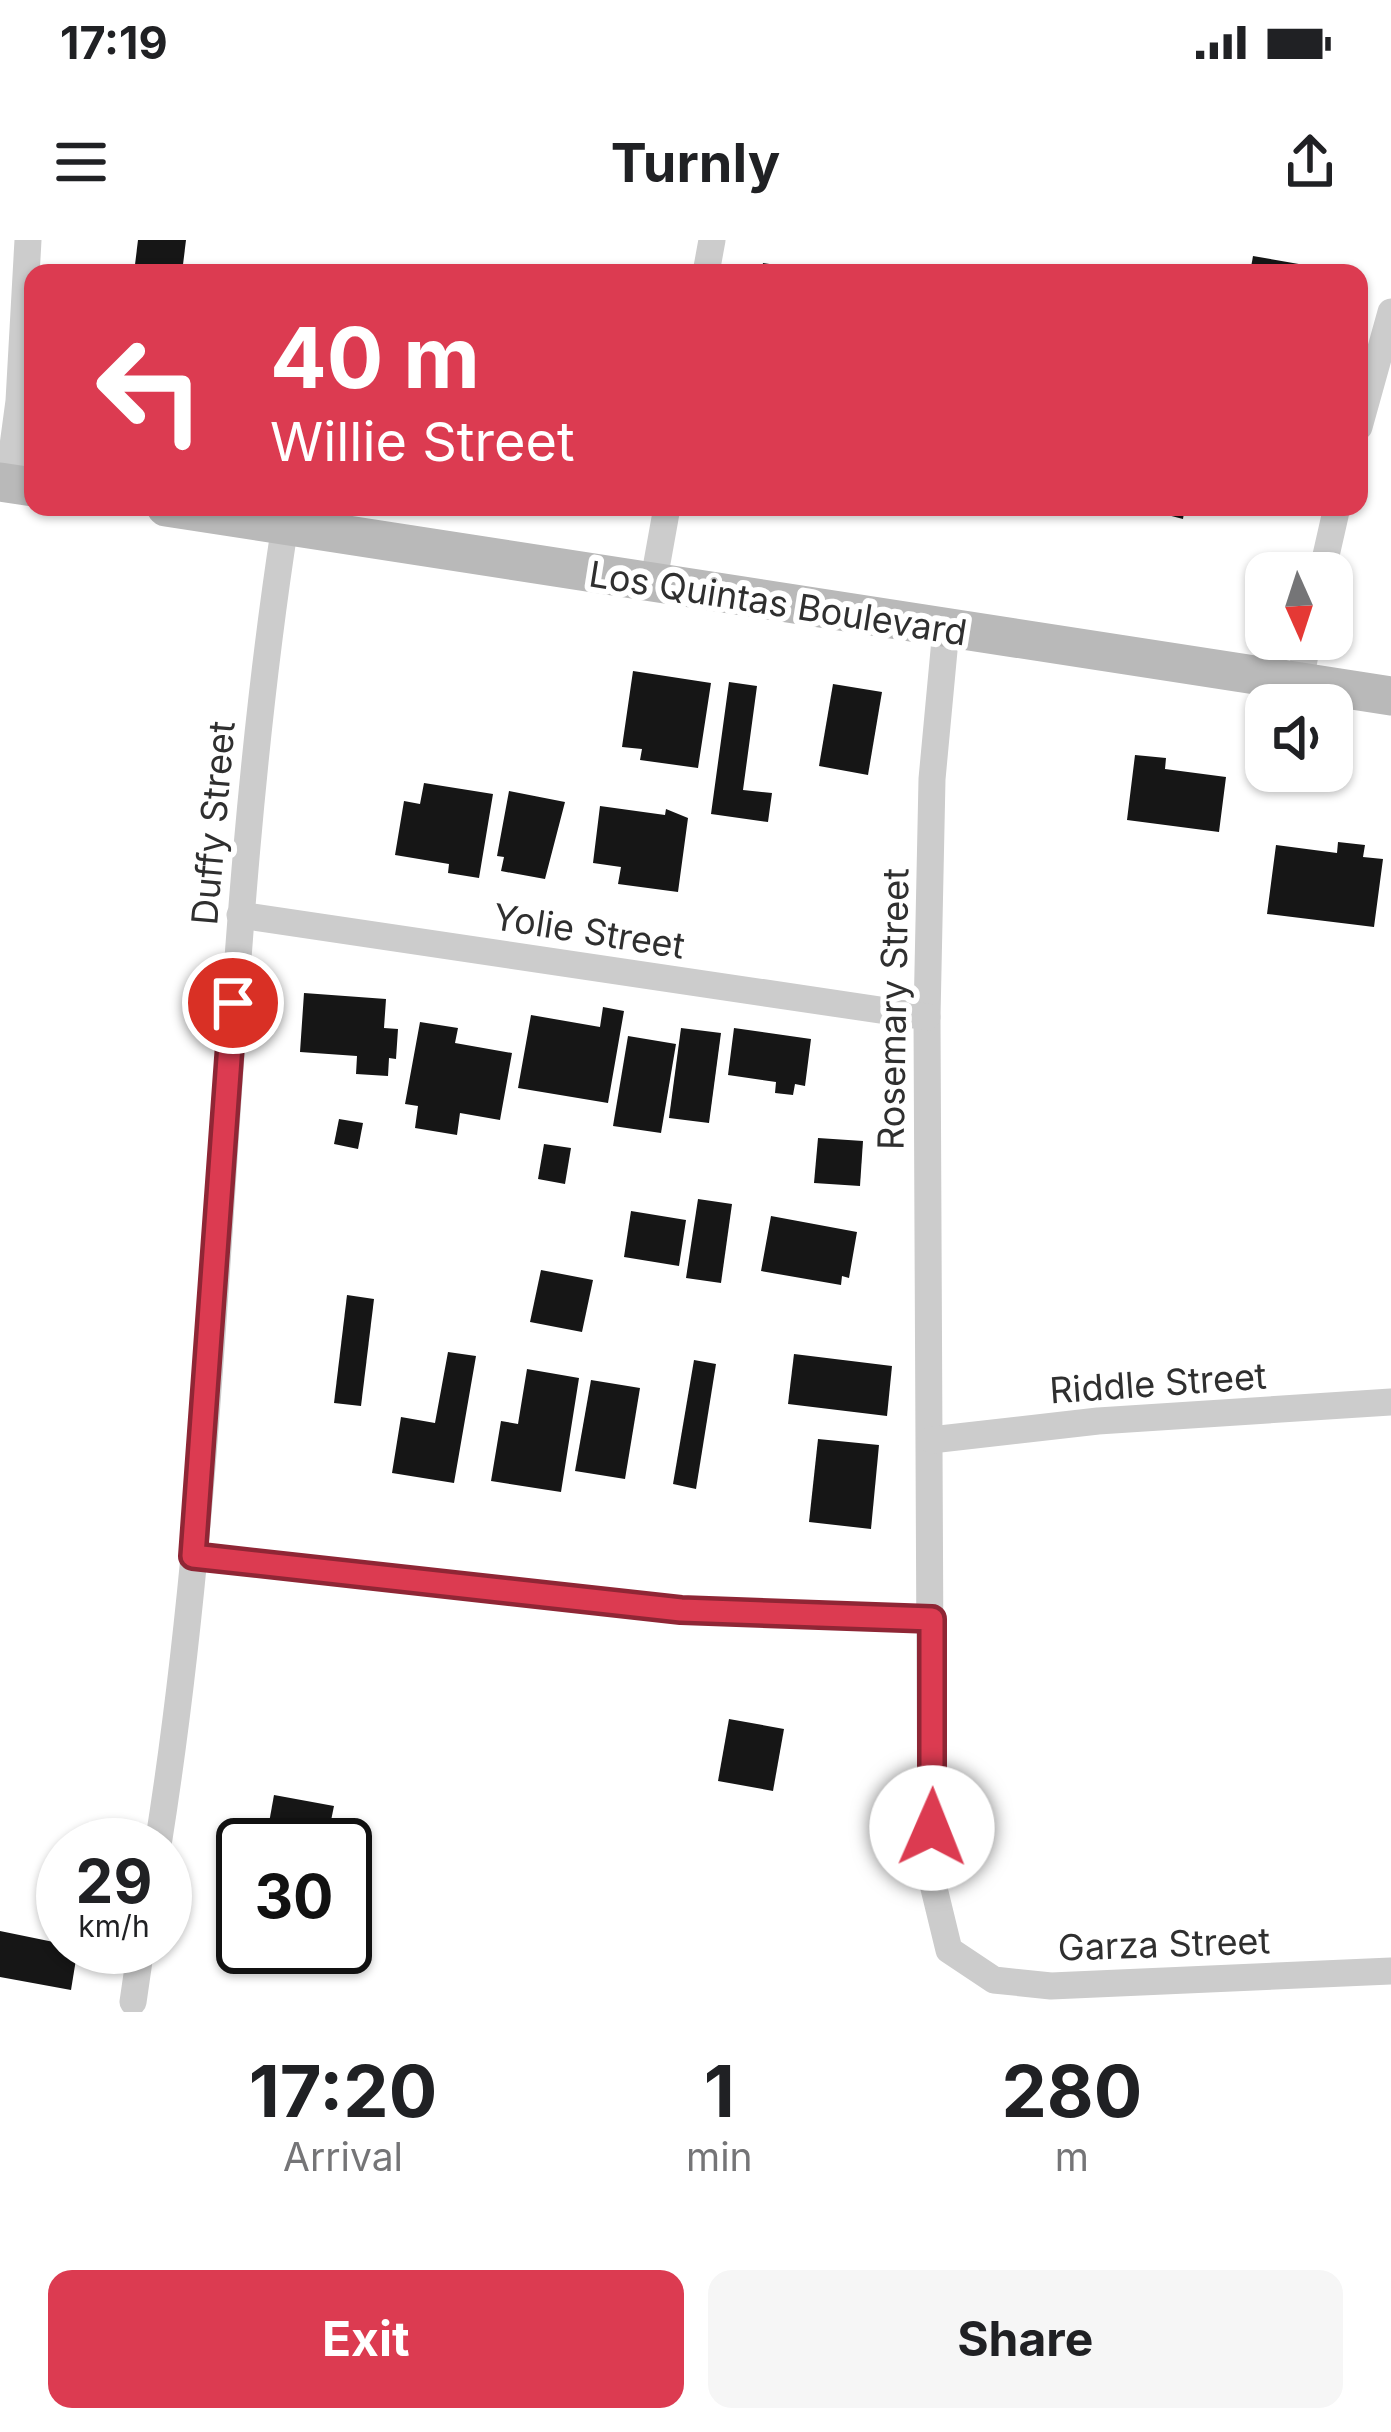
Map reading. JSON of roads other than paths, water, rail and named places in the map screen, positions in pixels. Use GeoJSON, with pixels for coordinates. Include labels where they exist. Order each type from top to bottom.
{"type":"FeatureCollection","features":[{"type":"Feature","properties":{"kind":"street"},"geometry":{"type":"LineString","coordinates":[[14,484],[24,311]]}},
{"type":"Feature","properties":{"kind":"street"},"geometry":{"type":"LineString","coordinates":[[1368,395],[1391,312]]}},
{"type":"Feature","properties":{"kind":"street","name":"Los Quintas Boulevard"},"geometry":{"type":"LineString","coordinates":[[226,516],[1391,696]]}},
{"type":"Feature","properties":{"kind":"street"},"geometry":{"type":"LineString","coordinates":[[653,585],[665,516]]}},
{"type":"Feature","properties":{"kind":"street"},"geometry":{"type":"LineString","coordinates":[[1327,552],[1335,516]]}},
{"type":"Feature","properties":{"kind":"street","name":"Duffy Street"},"geometry":{"type":"LineString","coordinates":[[161,1818],[193,1556],[240,915],[268,638],[285,525]]}},
{"type":"Feature","properties":{"kind":"street","name":"Rosemary Street"},"geometry":{"type":"LineString","coordinates":[[946,629],[939,685],[927,1016],[931,1876],[950,1950]]}},
{"type":"Feature","properties":{"kind":"street"},"geometry":{"type":"LineString","coordinates":[[1300,681],[1304,660]]}},
{"type":"Feature","properties":{"kind":"street","name":"Yolie Street"},"geometry":{"type":"LineString","coordinates":[[240,915],[927,1016]]}},
{"type":"Feature","properties":{"kind":"street","name":"Riddle Street"},"geometry":{"type":"LineString","coordinates":[[931,1440],[1098,1421],[1391,1402]]}},
{"type":"Feature","properties":{"kind":"street"},"geometry":{"type":"LineString","coordinates":[[193,1556],[681,1610],[932,1619]]}},
{"type":"Feature","properties":{"kind":"street","name":"Garza Street"},"geometry":{"type":"LineString","coordinates":[[950,1950],[994,1980],[1051,1986],[1391,1971]]}},
{"type":"Feature","properties":{"kind":"street"},"geometry":{"type":"LineString","coordinates":[[133,2002],[137,1974]]}}]}
